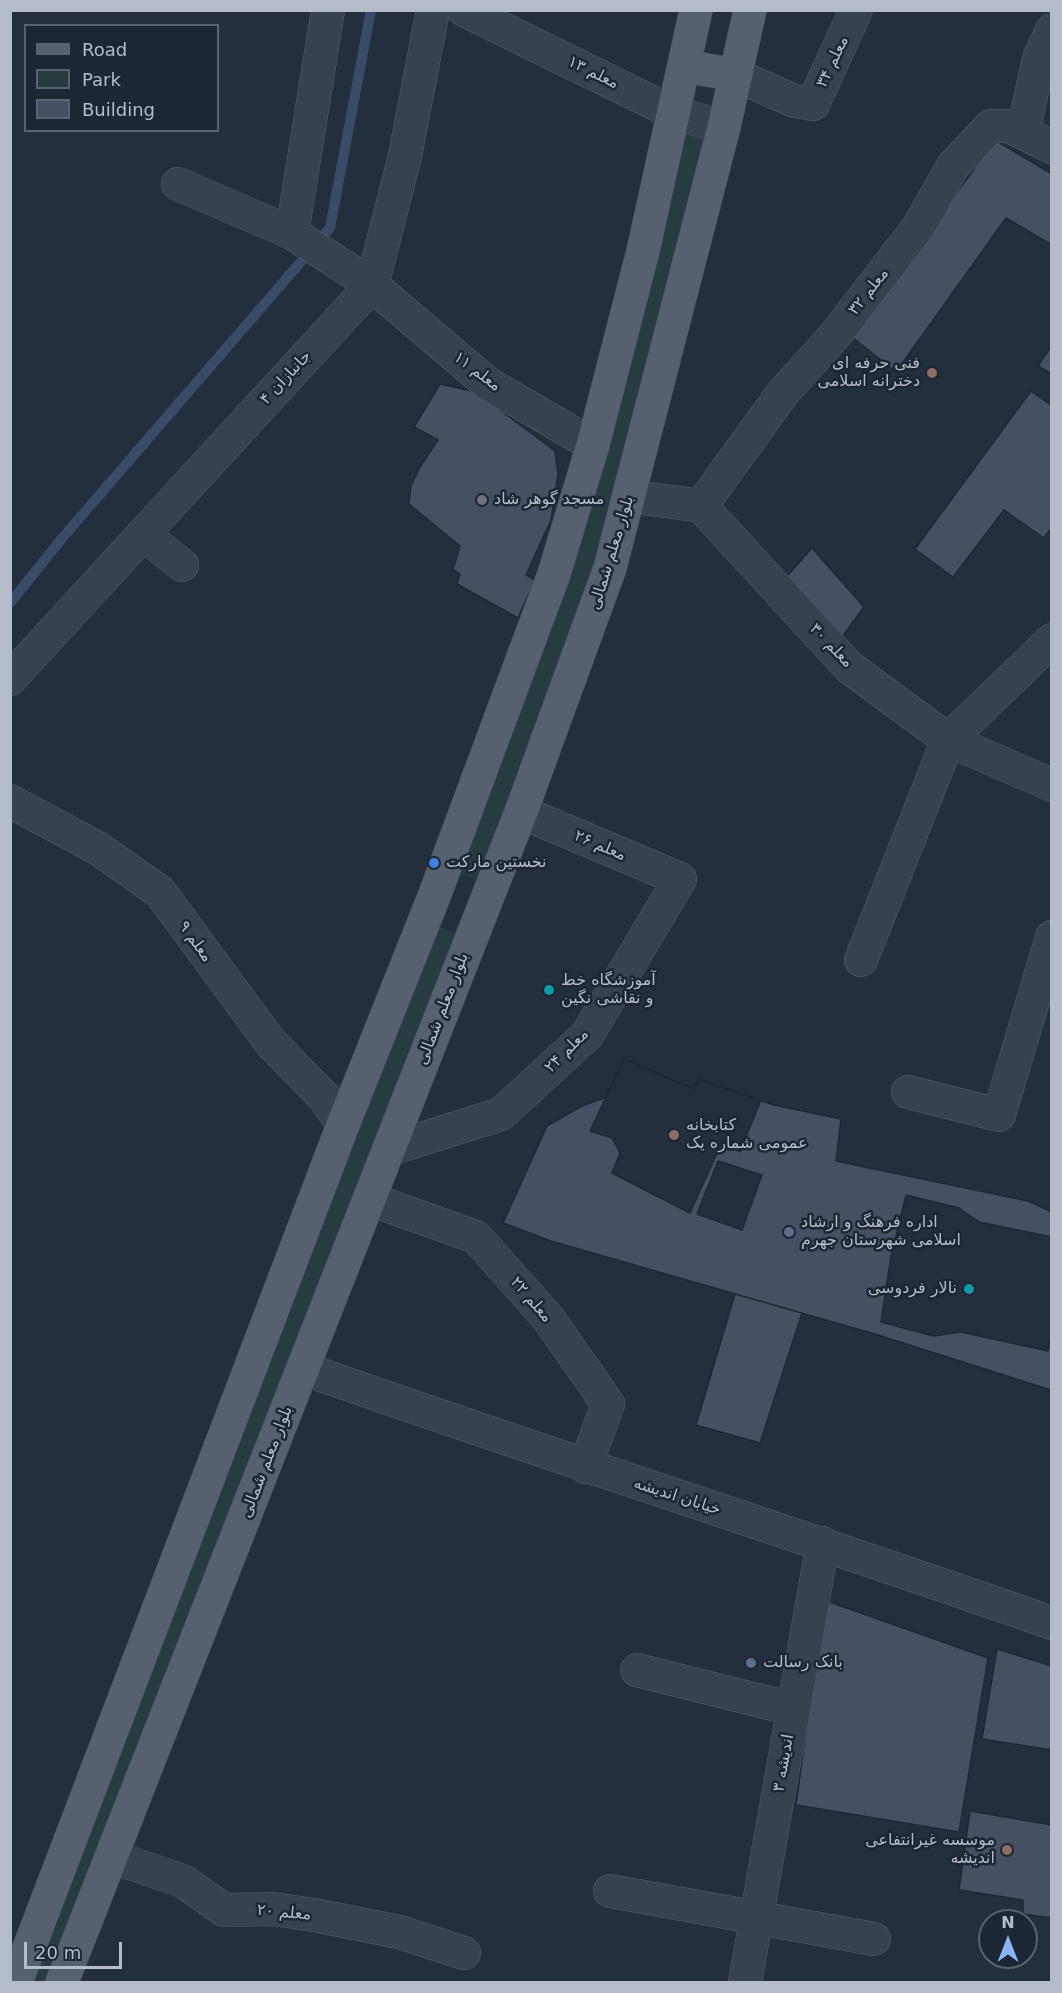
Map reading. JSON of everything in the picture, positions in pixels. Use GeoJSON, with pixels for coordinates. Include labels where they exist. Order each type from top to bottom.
{"type":"FeatureCollection","features":[{"type":"Feature","properties":{"kind":"main road"},"geometry":{"type":"LineString","coordinates":[[16,1983],[343,1125],[435,894],[554,574],[593,445],[674,112],[696,10]]}},
{"type":"Feature","properties":{"kind":"main road","name":"بلوار معلم شمالی"},"geometry":{"type":"LineString","coordinates":[[62,1983],[390,1149],[481,909],[521,812],[610,568],[724,127],[750,10]]}},
{"type":"Feature","properties":{"kind":"main road"},"geometry":{"type":"LineString","coordinates":[[684,66],[736,75]]}},
{"type":"Feature","properties":{"kind":"main road"},"geometry":{"type":"LineString","coordinates":[[435,894],[481,909]]}},
{"type":"Feature","properties":{"kind":"street"},"geometry":{"type":"LineString","coordinates":[[296,236],[328,10]]}},
{"type":"Feature","properties":{"kind":"street","name":"جانبازان ۴"},"geometry":{"type":"LineString","coordinates":[[10,679],[372,285],[405,156],[433,10]]}},
{"type":"Feature","properties":{"kind":"street","name":"معلم ۱۳"},"geometry":{"type":"LineString","coordinates":[[464,10],[674,112],[724,127]]}},
{"type":"Feature","properties":{"kind":"street","name":"معلم ۳۴"},"geometry":{"type":"LineString","coordinates":[[736,75],[794,100],[813,104],[856,10]]}},
{"type":"Feature","properties":{"kind":"street"},"geometry":{"type":"LineString","coordinates":[[1023,132],[1039,59],[1052,30]]}},
{"type":"Feature","properties":{"kind":"street","name":"معلم ۳۲"},"geometry":{"type":"LineString","coordinates":[[701,506],[782,394],[836,334],[919,226],[953,166],[991,126],[1009,126],[1052,147]]}},
{"type":"Feature","properties":{"kind":"street","name":"معلم ۱۱"},"geometry":{"type":"LineString","coordinates":[[178,184],[296,236],[372,285],[487,383],[593,445]]}},
{"type":"Feature","properties":{"kind":"street"},"geometry":{"type":"LineString","coordinates":[[629,496],[701,506]]}},
{"type":"Feature","properties":{"kind":"street","name":"معلم ۳۰"},"geometry":{"type":"LineString","coordinates":[[701,506],[849,667],[948,740],[1052,785]]}},
{"type":"Feature","properties":{"kind":"street"},"geometry":{"type":"LineString","coordinates":[[143,534],[182,565]]}},
{"type":"Feature","properties":{"kind":"street"},"geometry":{"type":"LineString","coordinates":[[861,960],[948,740],[1052,640]]}},
{"type":"Feature","properties":{"kind":"street","name":"معلم ۹"},"geometry":{"type":"LineString","coordinates":[[10,801],[99,849],[160,892],[191,938],[271,1043],[324,1097],[343,1125]]}},
{"type":"Feature","properties":{"kind":"street","name":"معلم ۲۶"},"geometry":{"type":"LineString","coordinates":[[521,812],[680,879]]}},
{"type":"Feature","properties":{"kind":"street","name":"معلم ۲۴"},"geometry":{"type":"LineString","coordinates":[[390,1149],[501,1114],[587,1035],[680,879]]}},
{"type":"Feature","properties":{"kind":"street"},"geometry":{"type":"LineString","coordinates":[[908,1092],[999,1114],[1052,937]]}},
{"type":"Feature","properties":{"kind":"street","name":"معلم ۲۲"},"geometry":{"type":"LineString","coordinates":[[369,1199],[476,1237],[548,1318],[608,1404],[585,1467]]}},
{"type":"Feature","properties":{"kind":"street","name":"خیابان اندیشه"},"geometry":{"type":"LineString","coordinates":[[304,1369],[585,1467],[823,1544],[1052,1623]]}},
{"type":"Feature","properties":{"kind":"street","name":"اندیشه ۳"},"geometry":{"type":"LineString","coordinates":[[745,1983],[823,1544]]}},
{"type":"Feature","properties":{"kind":"street"},"geometry":{"type":"LineString","coordinates":[[638,1670],[793,1709]]}},
{"type":"Feature","properties":{"kind":"street","name":"معلم ۲۰"},"geometry":{"type":"LineString","coordinates":[[112,1857],[183,1881],[224,1910],[273,1909],[314,1915],[399,1932],[464,1953]]}},
{"type":"Feature","properties":{"kind":"street"},"geometry":{"type":"LineString","coordinates":[[610,1891],[874,1939]]}},
{"type":"Feature","properties":{"kind":"green space"},"geometry":{"type":"Polygon","coordinates":[[[686,126],[710,132],[608,528],[478,881],[456,872],[686,126]]]}},
{"type":"Feature","properties":{"kind":"green space"},"geometry":{"type":"Polygon","coordinates":[[[436,926],[458,934],[49,1982],[26,1982],[436,926]]]}},
{"type":"Feature","properties":{"kind":"building","name":"فنی حرفه ای دخترانه اسلامی"},"geometry":{"type":"Polygon","coordinates":[[[995,140],[1052,174],[1052,245],[1006,218],[896,372],[852,337],[995,140]]]}},
{"type":"Feature","properties":{"kind":"building"},"geometry":{"type":"Polygon","coordinates":[[[1052,345],[1052,374],[1038,366],[1052,345]]]}},
{"type":"Feature","properties":{"kind":"building","name":"مسجد گوهر شاد"},"geometry":{"type":"Polygon","coordinates":[[[440,384],[476,392],[555,451],[558,474],[551,520],[526,575],[535,580],[518,618],[457,584],[460,574],[453,569],[460,546],[409,504],[411,486],[420,467],[438,440],[414,427],[440,384]]]}},
{"type":"Feature","properties":{"kind":"building"},"geometry":{"type":"Polygon","coordinates":[[[1031,391],[1052,406],[1052,527],[1044,538],[1004,510],[953,577],[915,549],[1031,391]]]}},
{"type":"Feature","properties":{"kind":"building"},"geometry":{"type":"Polygon","coordinates":[[[812,548],[864,607],[836,645],[781,583],[812,548]]]}},
{"type":"Feature","properties":{"kind":"building","name":"اداره فرهنگ و ارشاد اسلامی شهرستان جهرم"},"geometry":{"type":"Polygon","coordinates":[[[624,1059],[694,1089],[698,1079],[774,1105],[841,1119],[836,1161],[1028,1201],[1052,1212],[1051,1390],[878,1335],[551,1241],[503,1223],[547,1126],[582,1106],[607,1097],[624,1059]]]}},
{"type":"Feature","properties":{"kind":"building","name":"کتابخانه عمومی شماره یک"},"geometry":{"type":"Polygon","coordinates":[[[624,1059],[694,1089],[698,1079],[761,1100],[740,1152],[722,1142],[690,1213],[612,1173],[620,1153],[612,1138],[590,1131],[624,1059]]]}},
{"type":"Feature","properties":{"kind":"building"},"geometry":{"type":"Polygon","coordinates":[[[718,1161],[762,1175],[742,1230],[697,1214],[718,1161]]]}},
{"type":"Feature","properties":{"kind":"building","name":"نالار فردوسی"},"geometry":{"type":"Polygon","coordinates":[[[906,1195],[959,1208],[979,1222],[1052,1237],[1052,1331],[1048,1351],[961,1332],[933,1336],[881,1322],[891,1256],[906,1195]]]}},
{"type":"Feature","properties":{"kind":"building"},"geometry":{"type":"Polygon","coordinates":[[[735,1294],[802,1313],[760,1443],[696,1425],[735,1294]]]}},
{"type":"Feature","properties":{"kind":"building"},"geometry":{"type":"Polygon","coordinates":[[[824,1600],[988,1658],[959,1832],[796,1805],[824,1600]]]}},
{"type":"Feature","properties":{"kind":"building"},"geometry":{"type":"Polygon","coordinates":[[[997,1649],[1052,1666],[1052,1750],[982,1739],[997,1649]]]}},
{"type":"Feature","properties":{"kind":"building","name":"موسسه غیرانتفاعی اندیشه"},"geometry":{"type":"Polygon","coordinates":[[[970,1811],[1052,1825],[1052,1918],[1038,1916],[1038,1909],[1023,1909],[1023,1900],[959,1890],[970,1811]]]}},
{"type":"Feature","properties":{"kind":"waterway"},"geometry":{"type":"LineString","coordinates":[[10,603],[64,536],[330,228],[371,10]]}},
{"type":"Feature","properties":{"kind":"place","name":"فنی حرفه ای دخترانه اسلامی"},"geometry":{"type":"Point","coordinates":[932,373]}},
{"type":"Feature","properties":{"kind":"place","name":"مسجد گوهر شاد"},"geometry":{"type":"Point","coordinates":[482,500]}},
{"type":"Feature","properties":{"kind":"place","name":"نخستین مارکت"},"geometry":{"type":"Point","coordinates":[434,863]}},
{"type":"Feature","properties":{"kind":"place","name":"آموزشگاه خط و نقاشی نگین"},"geometry":{"type":"Point","coordinates":[549,990]}},
{"type":"Feature","properties":{"kind":"place","name":"کتابخانه عمومی شماره یک"},"geometry":{"type":"Point","coordinates":[674,1135]}},
{"type":"Feature","properties":{"kind":"place","name":"اداره فرهنگ و ارشاد اسلامی شهرستان جهرم"},"geometry":{"type":"Point","coordinates":[789,1232]}},
{"type":"Feature","properties":{"kind":"place","name":"نالار فردوسی"},"geometry":{"type":"Point","coordinates":[969,1289]}},
{"type":"Feature","properties":{"kind":"place","name":"بانک رسالت"},"geometry":{"type":"Point","coordinates":[751,1663]}},
{"type":"Feature","properties":{"kind":"place","name":"موسسه غیرانتفاعی اندیشه"},"geometry":{"type":"Point","coordinates":[1007,1850]}}]}
